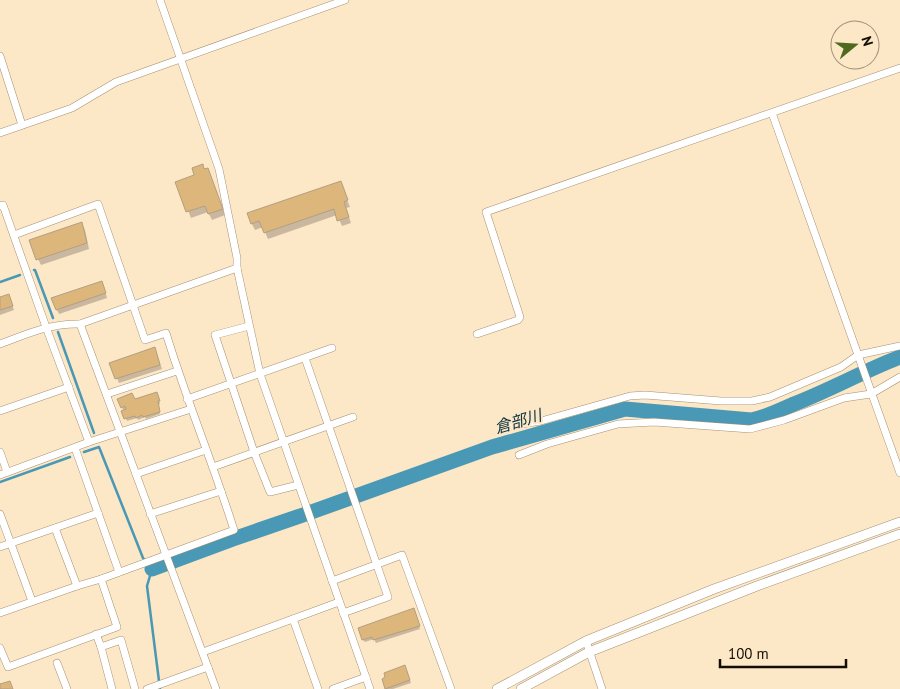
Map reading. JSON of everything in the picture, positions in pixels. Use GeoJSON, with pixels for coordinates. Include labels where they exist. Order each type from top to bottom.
{"type":"FeatureCollection","features":[{"type":"Feature","properties":{"kind":"street"},"geometry":{"type":"LineString","coordinates":[[160,0],[219,169],[237,258],[237,268],[260,374],[370,689]]}},
{"type":"Feature","properties":{"kind":"street"},"geometry":{"type":"LineString","coordinates":[[0,133],[72,108],[116,82],[343,0]]}},
{"type":"Feature","properties":{"kind":"street"},"geometry":{"type":"LineString","coordinates":[[0,56],[22,125]]}},
{"type":"Feature","properties":{"kind":"street"},"geometry":{"type":"LineString","coordinates":[[477,334],[518,320],[520,317],[486,212],[900,68]]}},
{"type":"Feature","properties":{"kind":"street"},"geometry":{"type":"LineString","coordinates":[[772,112],[900,473]]}},
{"type":"Feature","properties":{"kind":"street"},"geometry":{"type":"LineString","coordinates":[[0,613],[101,579],[144,562],[167,556],[234,530],[213,467],[190,409],[166,333],[144,340],[98,204],[14,235]]}},
{"type":"Feature","properties":{"kind":"street"},"geometry":{"type":"LineString","coordinates":[[0,206],[4,205],[46,327],[89,442]]}},
{"type":"Feature","properties":{"kind":"street"},"geometry":{"type":"LineString","coordinates":[[0,344],[46,327],[64,323],[80,324],[237,268]]}},
{"type":"Feature","properties":{"kind":"street"},"geometry":{"type":"LineString","coordinates":[[80,324],[216,689]]}},
{"type":"Feature","properties":{"kind":"street"},"geometry":{"type":"LineString","coordinates":[[249,326],[215,335],[254,452],[270,492],[298,485]]}},
{"type":"Feature","properties":{"kind":"street"},"geometry":{"type":"LineString","coordinates":[[508,426],[542,420],[630,396],[645,395],[721,401],[752,401],[770,397],[841,368],[858,357],[900,346]]}},
{"type":"Feature","properties":{"kind":"street"},"geometry":{"type":"LineString","coordinates":[[187,399],[332,348]]}},
{"type":"Feature","properties":{"kind":"street"},"geometry":{"type":"LineString","coordinates":[[305,358],[388,597],[343,613]]}},
{"type":"Feature","properties":{"kind":"street"},"geometry":{"type":"LineString","coordinates":[[107,394],[177,371]]}},
{"type":"Feature","properties":{"kind":"street"},"geometry":{"type":"LineString","coordinates":[[519,455],[547,444],[618,424],[654,422],[750,429],[784,420],[844,398],[871,394],[900,377]]}},
{"type":"Feature","properties":{"kind":"street"},"geometry":{"type":"LineString","coordinates":[[0,411],[69,387]]}},
{"type":"Feature","properties":{"kind":"street"},"geometry":{"type":"LineString","coordinates":[[0,452],[4,474],[89,442],[190,409]]}},
{"type":"Feature","properties":{"kind":"street"},"geometry":{"type":"LineString","coordinates":[[213,467],[353,417]]}},
{"type":"Feature","properties":{"kind":"street"},"geometry":{"type":"LineString","coordinates":[[75,448],[120,572]]}},
{"type":"Feature","properties":{"kind":"street"},"geometry":{"type":"LineString","coordinates":[[136,474],[206,450]]}},
{"type":"Feature","properties":{"kind":"street"},"geometry":{"type":"LineString","coordinates":[[150,514],[221,491]]}},
{"type":"Feature","properties":{"kind":"street"},"geometry":{"type":"LineString","coordinates":[[0,547],[98,513]]}},
{"type":"Feature","properties":{"kind":"street"},"geometry":{"type":"LineString","coordinates":[[0,514],[32,601]]}},
{"type":"Feature","properties":{"kind":"street"},"geometry":{"type":"LineString","coordinates":[[497,689],[586,641],[714,590],[900,522]]}},
{"type":"Feature","properties":{"kind":"street"},"geometry":{"type":"LineString","coordinates":[[55,528],[77,586]]}},
{"type":"Feature","properties":{"kind":"street"},"geometry":{"type":"LineString","coordinates":[[520,689],[589,652],[757,586],[900,534]]}},
{"type":"Feature","properties":{"kind":"street"},"geometry":{"type":"LineString","coordinates":[[332,581],[402,555],[451,689]]}},
{"type":"Feature","properties":{"kind":"street"},"geometry":{"type":"LineString","coordinates":[[0,648],[8,668],[117,627],[101,579]]}},
{"type":"Feature","properties":{"kind":"street"},"geometry":{"type":"LineString","coordinates":[[203,652],[339,602]]}},
{"type":"Feature","properties":{"kind":"street"},"geometry":{"type":"LineString","coordinates":[[293,619],[318,689]]}},
{"type":"Feature","properties":{"kind":"street"},"geometry":{"type":"LineString","coordinates":[[96,634],[112,689]]}},
{"type":"Feature","properties":{"kind":"street"},"geometry":{"type":"LineString","coordinates":[[101,647],[122,640],[135,689]]}},
{"type":"Feature","properties":{"kind":"street"},"geometry":{"type":"LineString","coordinates":[[586,641],[602,689]]}},
{"type":"Feature","properties":{"kind":"street"},"geometry":{"type":"LineString","coordinates":[[57,663],[66,689]]}},
{"type":"Feature","properties":{"kind":"street"},"geometry":{"type":"LineString","coordinates":[[146,689],[208,667]]}},
{"type":"Feature","properties":{"kind":"street"},"geometry":{"type":"LineString","coordinates":[[333,689],[366,677]]}},
{"type":"Feature","properties":{"kind":"building"},"geometry":{"type":"Polygon","coordinates":[[[203,164],[204,169],[208,168],[223,209],[208,214],[205,206],[186,212],[175,182],[194,175],[192,168],[203,164]]]}},
{"type":"Feature","properties":{"kind":"building"},"geometry":{"type":"Polygon","coordinates":[[[341,181],[348,200],[344,202],[349,217],[337,221],[334,209],[264,233],[259,221],[251,224],[247,213],[341,181]]]}},
{"type":"Feature","properties":{"kind":"building"},"geometry":{"type":"Polygon","coordinates":[[[82,222],[87,243],[36,260],[29,240],[82,222]]]}},
{"type":"Feature","properties":{"kind":"building"},"geometry":{"type":"Polygon","coordinates":[[[102,281],[106,293],[56,310],[51,298],[102,281]]]}},
{"type":"Feature","properties":{"kind":"building"},"geometry":{"type":"Polygon","coordinates":[[[9,294],[13,306],[0,310],[0,297],[9,294]]]}},
{"type":"Feature","properties":{"kind":"building"},"geometry":{"type":"Polygon","coordinates":[[[155,347],[160,365],[115,379],[109,363],[155,347]]]}},
{"type":"Feature","properties":{"kind":"building"},"geometry":{"type":"Polygon","coordinates":[[[157,392],[160,401],[158,401],[160,412],[143,417],[142,415],[136,418],[135,416],[124,419],[121,411],[126,409],[125,406],[121,408],[117,399],[132,393],[135,399],[157,392]]]}},
{"type":"Feature","properties":{"kind":"building"},"geometry":{"type":"Polygon","coordinates":[[[414,608],[420,626],[373,640],[372,637],[362,640],[358,628],[414,608]]]}},
{"type":"Feature","properties":{"kind":"building"},"geometry":{"type":"Polygon","coordinates":[[[405,665],[410,680],[385,689],[382,679],[385,677],[384,673],[405,665]]]}},
{"type":"Feature","properties":{"kind":"building"},"geometry":{"type":"Polygon","coordinates":[[[10,681],[13,689],[0,689],[0,684],[10,681]]]}},
{"type":"Feature","properties":{"kind":"waterway"},"geometry":{"type":"LineString","coordinates":[[34,270],[53,318]]}},
{"type":"Feature","properties":{"kind":"waterway"},"geometry":{"type":"LineString","coordinates":[[0,282],[20,275]]}},
{"type":"Feature","properties":{"kind":"waterway"},"geometry":{"type":"LineString","coordinates":[[58,332],[94,433]]}},
{"type":"Feature","properties":{"kind":"waterway","name":"倉部川"},"geometry":{"type":"LineString","coordinates":[[152,569],[492,447],[625,409],[751,420],[821,393],[900,357]]}},
{"type":"Feature","properties":{"kind":"waterway"},"geometry":{"type":"LineString","coordinates":[[84,452],[99,447],[143,558],[152,569],[147,586],[160,689]]}},
{"type":"Feature","properties":{"kind":"waterway"},"geometry":{"type":"LineString","coordinates":[[0,482],[70,457]]}}]}
